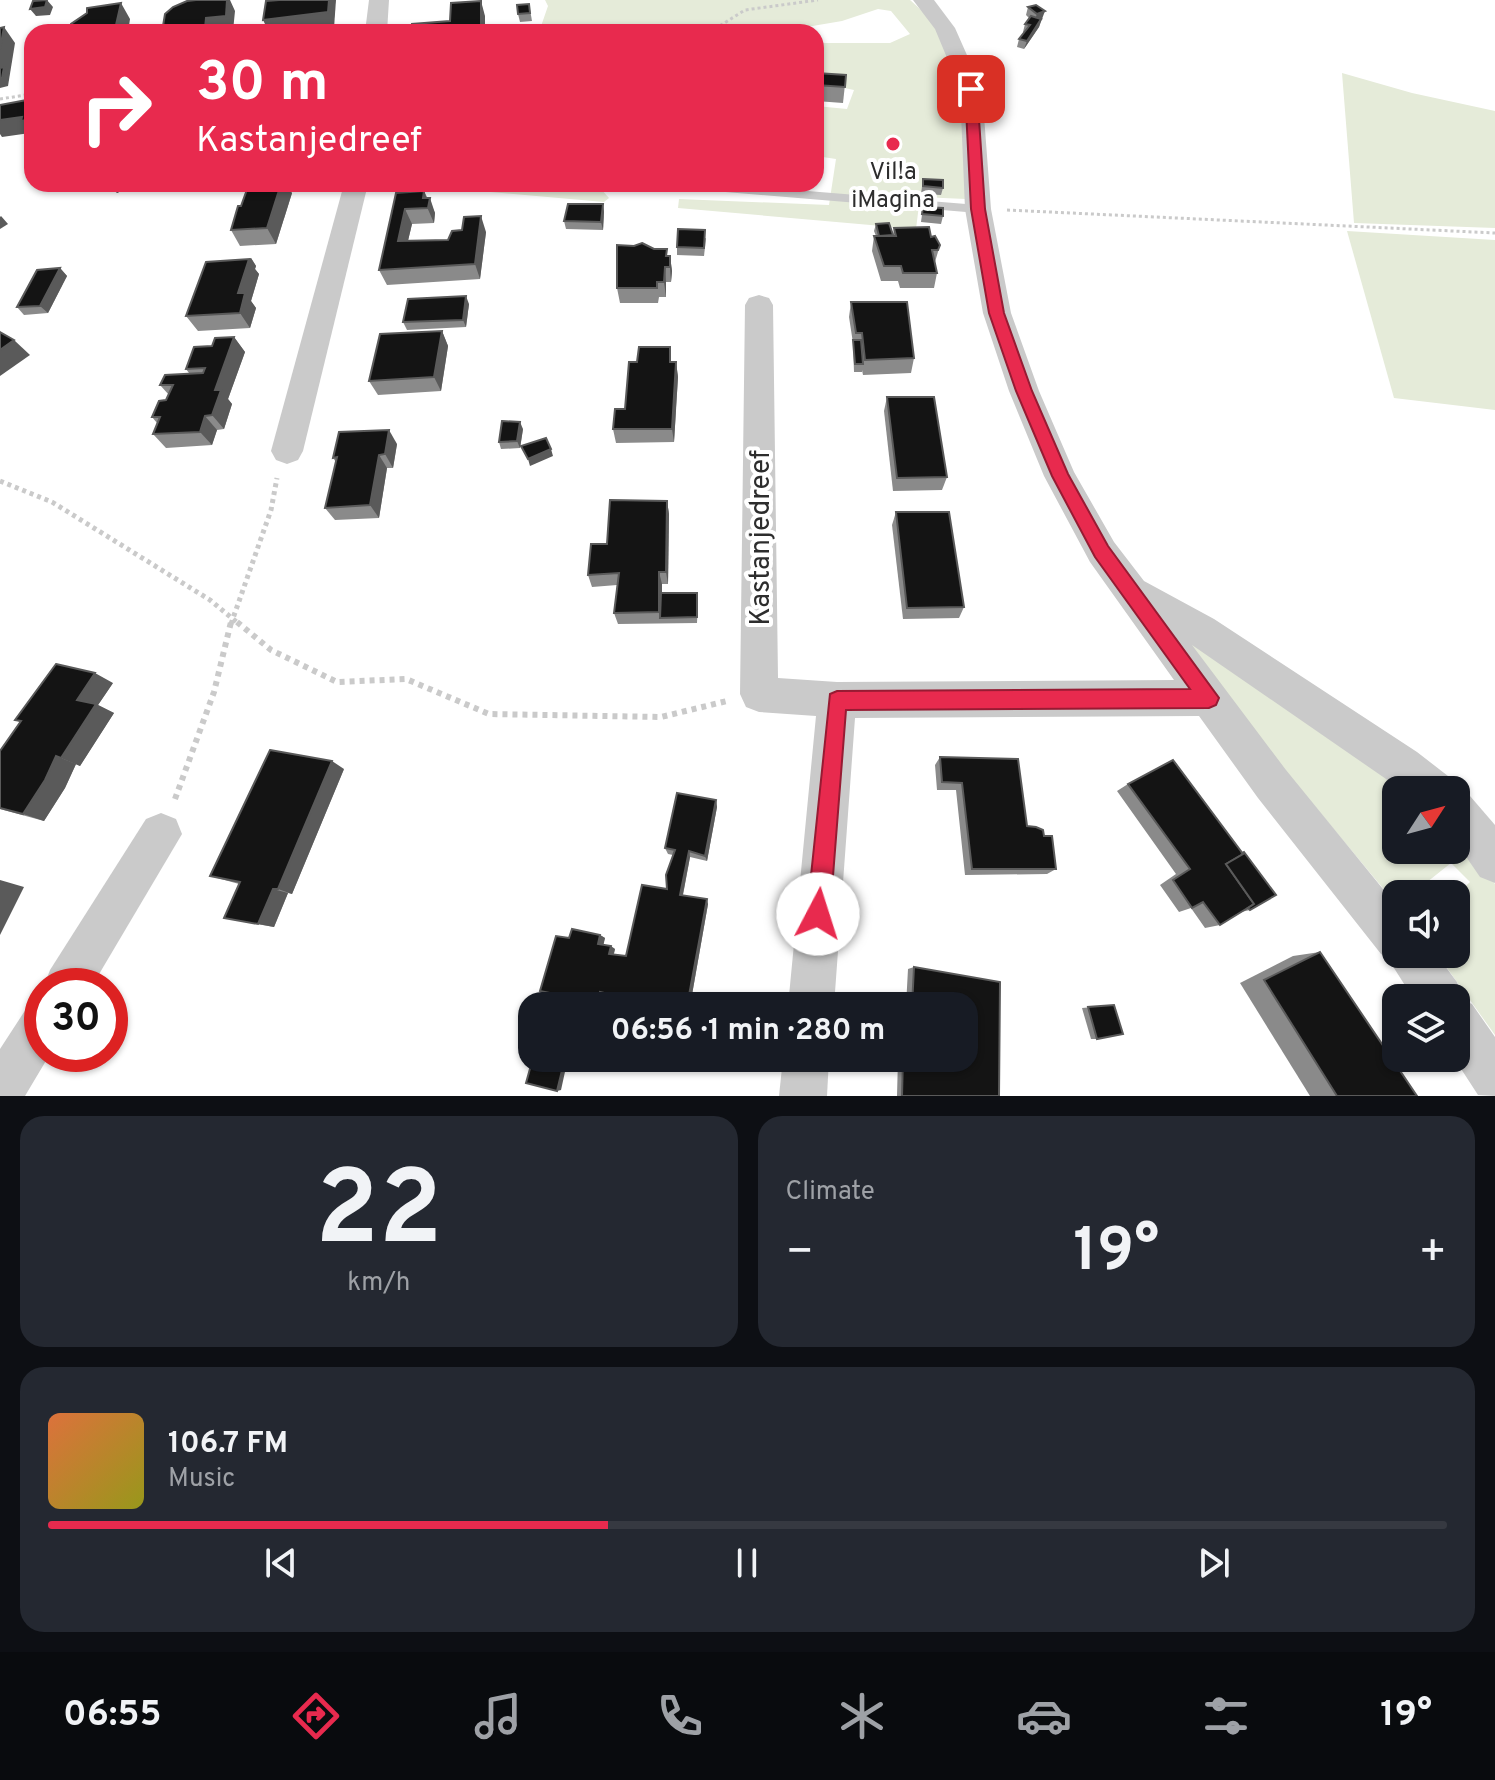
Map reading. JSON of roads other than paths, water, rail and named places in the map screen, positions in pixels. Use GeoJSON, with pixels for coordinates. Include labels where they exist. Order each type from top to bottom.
{"type":"FeatureCollection","features":[{"type":"Feature","properties":{"kind":"street"},"geometry":{"type":"LineString","coordinates":[[377,24],[379,0]]}},
{"type":"Feature","properties":{"kind":"street"},"geometry":{"type":"LineString","coordinates":[[923,0],[945,28],[971,89],[978,209],[997,313],[1024,391],[1060,476],[1102,552],[1272,784],[1382,922]]}},
{"type":"Feature","properties":{"kind":"street"},"geometry":{"type":"LineString","coordinates":[[287,451],[354,192]]}},
{"type":"Feature","properties":{"kind":"street","name":"Kastanjedreef"},"geometry":{"type":"LineString","coordinates":[[759,305],[759,694],[837,700]]}},
{"type":"Feature","properties":{"kind":"street"},"geometry":{"type":"LineString","coordinates":[[1129,589],[1201,631],[1416,776]]}},
{"type":"Feature","properties":{"kind":"street"},"geometry":{"type":"LineString","coordinates":[[812,992],[837,700],[1209,698]]}},
{"type":"Feature","properties":{"kind":"street"},"geometry":{"type":"LineString","coordinates":[[1470,829],[1495,862]]}},
{"type":"Feature","properties":{"kind":"street"},"geometry":{"type":"LineString","coordinates":[[77,968],[161,834]]}},
{"type":"Feature","properties":{"kind":"street"},"geometry":{"type":"LineString","coordinates":[[1470,1041],[1495,1078]]}},
{"type":"Feature","properties":{"kind":"street"},"geometry":{"type":"LineString","coordinates":[[0,1092],[24,1054]]}},
{"type":"Feature","properties":{"kind":"street"},"geometry":{"type":"LineString","coordinates":[[803,1096],[805,1072]]}},
{"type":"Feature","properties":{"kind":"lane"},"geometry":{"type":"LineString","coordinates":[[774,192],[978,209]]}},
{"type":"Feature","properties":{"kind":"place","name":"Vil!a iMagina"},"geometry":{"type":"Point","coordinates":[893,144]}}]}
